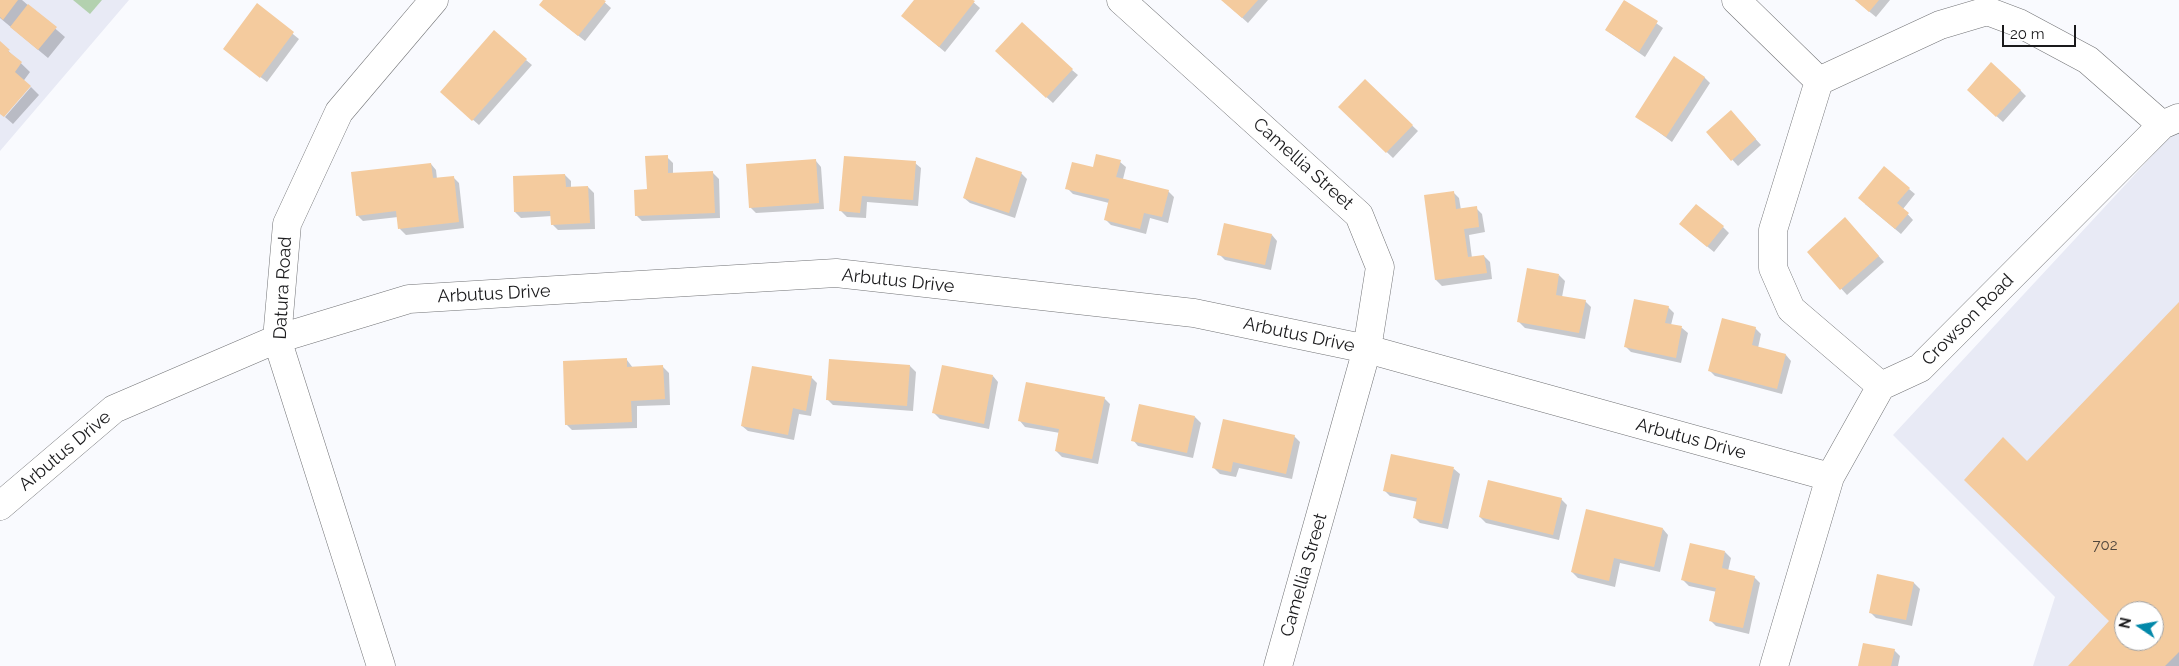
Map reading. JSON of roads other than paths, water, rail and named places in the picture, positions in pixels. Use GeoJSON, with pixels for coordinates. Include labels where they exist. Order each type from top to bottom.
{"type":"FeatureCollection","features":[{"type":"Feature","properties":{"kind":"street","name":"Datura Road"},"geometry":{"type":"LineString","coordinates":[[381,666],[277,338],[287,224],[339,112],[434,0]]}},
{"type":"Feature","properties":{"kind":"street","name":"Camellia Street"},"geometry":{"type":"LineString","coordinates":[[1121,0],[1359,215],[1380,267],[1367,349],[1278,666]]}},
{"type":"Feature","properties":{"kind":"street"},"geometry":{"type":"LineString","coordinates":[[1736,0],[1819,81]]}},
{"type":"Feature","properties":{"kind":"street"},"geometry":{"type":"LineString","coordinates":[[1774,666],[1830,477],[1881,386],[1791,309],[1773,268],[1773,230],[1819,81],[1940,25],[1987,11],[2018,23],[2088,60],[2170,121]]}},
{"type":"Feature","properties":{"kind":"street","name":"Crowson Road"},"geometry":{"type":"LineString","coordinates":[[1881,386],[1920,368],[2170,121]]}},
{"type":"Feature","properties":{"kind":"street","name":"Arbutus Drive"},"geometry":{"type":"LineString","coordinates":[[0,506],[114,409],[277,338],[409,299],[836,274],[1194,313],[1367,349],[1830,477]]}}]}
